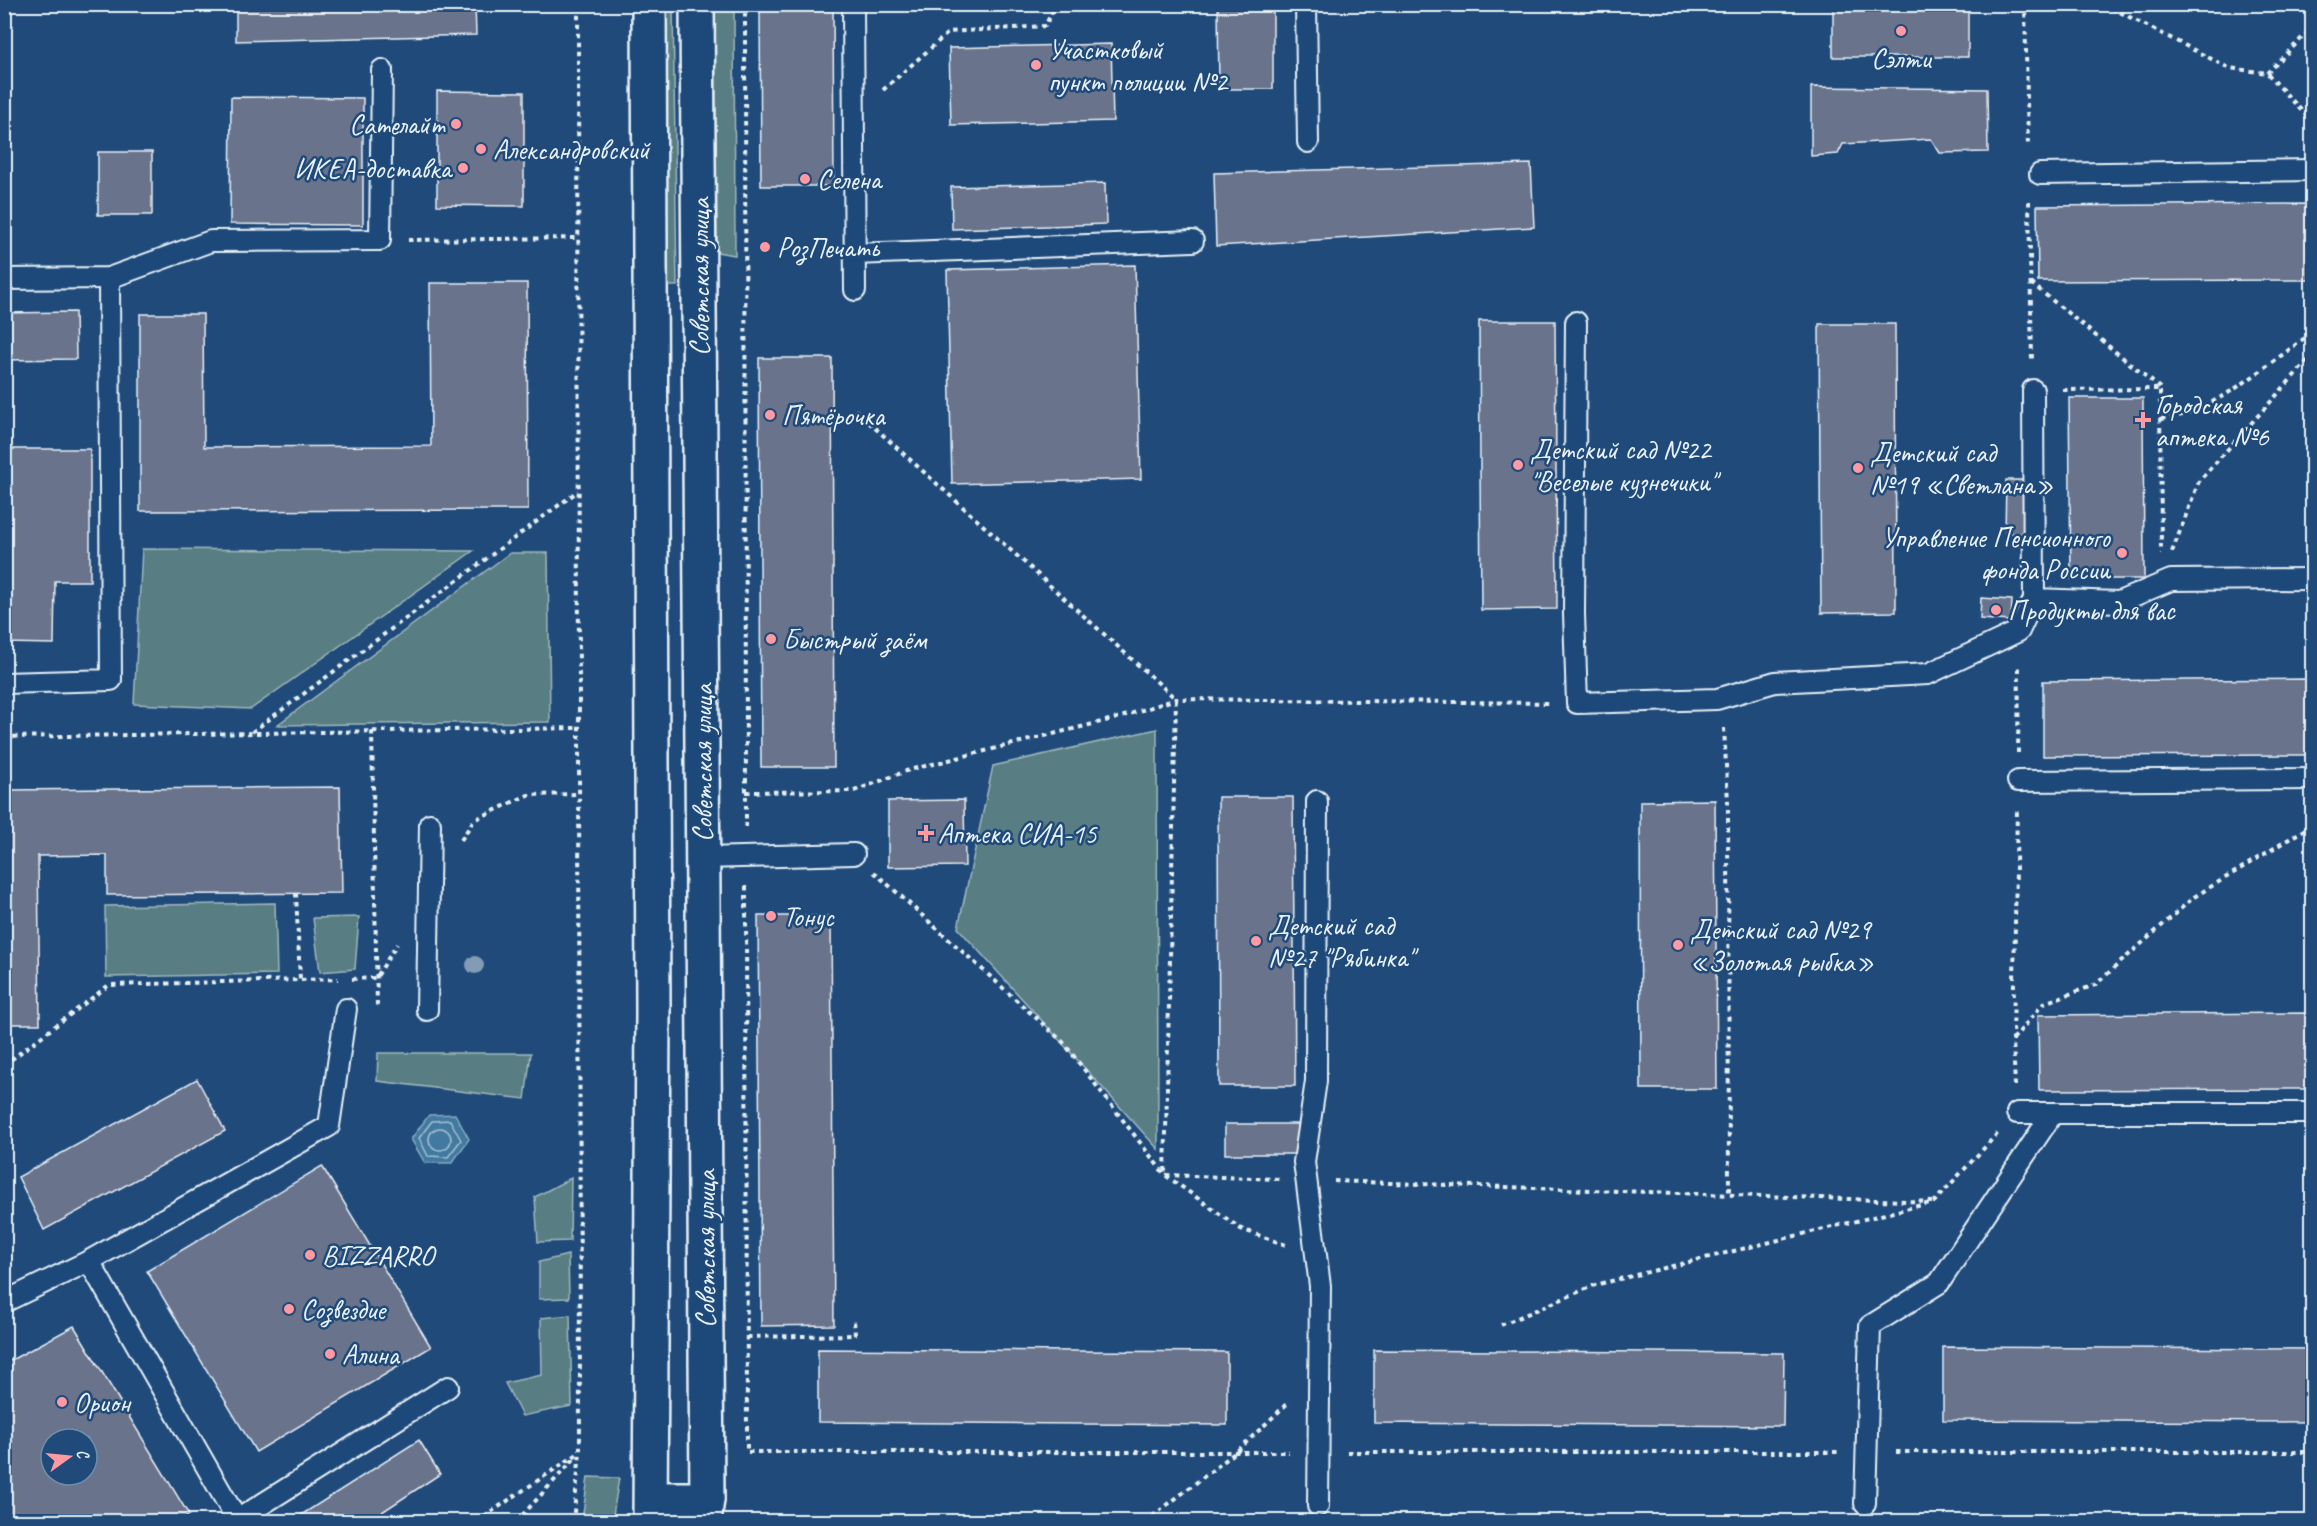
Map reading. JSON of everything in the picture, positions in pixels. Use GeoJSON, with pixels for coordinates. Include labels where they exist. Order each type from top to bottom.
{"type":"FeatureCollection","features":[{"type":"Feature","properties":{"kind":"main road","name":"Советская улица"},"geometry":{"type":"LineString","coordinates":[[649,4],[651,1510]]}},
{"type":"Feature","properties":{"kind":"main road","name":"Советская улица"},"geometry":{"type":"LineString","coordinates":[[697,4],[705,1510]]}},
{"type":"Feature","properties":{"kind":"main road"},"geometry":{"type":"LineString","coordinates":[[651,1510],[705,1510]]}},
{"type":"Feature","properties":{"kind":"lane"},"geometry":{"type":"LineString","coordinates":[[853,4],[855,290]]}},
{"type":"Feature","properties":{"kind":"lane"},"geometry":{"type":"LineString","coordinates":[[1306,4],[1308,142]]}},
{"type":"Feature","properties":{"kind":"lane"},"geometry":{"type":"LineString","coordinates":[[4,279],[109,278],[211,241],[380,240],[382,70]]}},
{"type":"Feature","properties":{"kind":"lane"},"geometry":{"type":"LineString","coordinates":[[2040,174],[2313,170]]}},
{"type":"Feature","properties":{"kind":"lane"},"geometry":{"type":"LineString","coordinates":[[855,254],[1193,241]]}},
{"type":"Feature","properties":{"kind":"lane"},"geometry":{"type":"LineString","coordinates":[[4,682],[111,680],[109,278]]}},
{"type":"Feature","properties":{"kind":"lane"},"geometry":{"type":"LineString","coordinates":[[1576,322],[1574,614],[1577,703],[1717,699],[1775,682],[1928,674],[2019,630],[2034,599],[2033,390]]}},
{"type":"Feature","properties":{"kind":"lane"},"geometry":{"type":"LineString","coordinates":[[2034,599],[2119,602],[2160,582],[2170,580],[2313,579]]}},
{"type":"Feature","properties":{"kind":"lane"},"geometry":{"type":"LineString","coordinates":[[2018,782],[2313,779]]}},
{"type":"Feature","properties":{"kind":"lane"},"geometry":{"type":"LineString","coordinates":[[1317,801],[1316,1081],[1304,1162],[1320,1286],[1318,1506]]}},
{"type":"Feature","properties":{"kind":"lane"},"geometry":{"type":"LineString","coordinates":[[427,1010],[430,824]]}},
{"type":"Feature","properties":{"kind":"lane"},"geometry":{"type":"LineString","coordinates":[[703,858],[854,854]]}},
{"type":"Feature","properties":{"kind":"lane"},"geometry":{"type":"LineString","coordinates":[[4,1302],[89,1261],[329,1126],[346,1009]]}},
{"type":"Feature","properties":{"kind":"lane"},"geometry":{"type":"LineString","coordinates":[[2017,1113],[2313,1113]]}},
{"type":"Feature","properties":{"kind":"lane"},"geometry":{"type":"LineString","coordinates":[[1865,1504],[1870,1326],[1939,1283],[2053,1113]]}},
{"type":"Feature","properties":{"kind":"lane"},"geometry":{"type":"LineString","coordinates":[[89,1261],[236,1521],[448,1388]]}},
{"type":"Feature","properties":{"kind":"path"},"geometry":{"type":"LineString","coordinates":[[573,1521],[580,1452],[578,4]]}},
{"type":"Feature","properties":{"kind":"path"},"geometry":{"type":"LineString","coordinates":[[746,4],[747,1452],[2313,1452]]}},
{"type":"Feature","properties":{"kind":"path"},"geometry":{"type":"LineString","coordinates":[[854,116],[949,32],[1046,26],[1056,4]]}},
{"type":"Feature","properties":{"kind":"path"},"geometry":{"type":"LineString","coordinates":[[2104,4],[2229,68],[2267,73],[2313,122]]}},
{"type":"Feature","properties":{"kind":"path"},"geometry":{"type":"LineString","coordinates":[[2267,73],[2313,28]]}},
{"type":"Feature","properties":{"kind":"path"},"geometry":{"type":"LineString","coordinates":[[380,240],[578,238]]}},
{"type":"Feature","properties":{"kind":"path"},"geometry":{"type":"LineString","coordinates":[[2031,282],[2160,389],[2160,582]]}},
{"type":"Feature","properties":{"kind":"path"},"geometry":{"type":"LineString","coordinates":[[2161,419],[2181,417],[2203,408],[2313,333]]}},
{"type":"Feature","properties":{"kind":"path"},"geometry":{"type":"LineString","coordinates":[[2160,582],[2199,481],[2313,356]]}},
{"type":"Feature","properties":{"kind":"path"},"geometry":{"type":"LineString","coordinates":[[2033,390],[2160,389]]}},
{"type":"Feature","properties":{"kind":"path"},"geometry":{"type":"LineString","coordinates":[[855,410],[1176,699],[1165,1175]]}},
{"type":"Feature","properties":{"kind":"path"},"geometry":{"type":"LineString","coordinates":[[251,733],[578,490]]}},
{"type":"Feature","properties":{"kind":"path"},"geometry":{"type":"LineString","coordinates":[[1501,1325],[1595,1285],[1934,1202],[2017,1113],[2013,1040],[2019,630]]}},
{"type":"Feature","properties":{"kind":"path"},"geometry":{"type":"LineString","coordinates":[[746,792],[854,791],[909,770],[1121,717],[1176,699],[1577,703]]}},
{"type":"Feature","properties":{"kind":"path"},"geometry":{"type":"LineString","coordinates":[[1717,699],[1726,734],[1728,802],[1729,1194]]}},
{"type":"Feature","properties":{"kind":"path"},"geometry":{"type":"LineString","coordinates":[[4,737],[578,728]]}},
{"type":"Feature","properties":{"kind":"path"},"geometry":{"type":"LineString","coordinates":[[372,731],[378,1009]]}},
{"type":"Feature","properties":{"kind":"path"},"geometry":{"type":"LineString","coordinates":[[429,892],[474,820],[528,795],[578,794]]}},
{"type":"Feature","properties":{"kind":"path"},"geometry":{"type":"LineString","coordinates":[[2013,1040],[2044,1003],[2095,985],[2194,897],[2313,825]]}},
{"type":"Feature","properties":{"kind":"path"},"geometry":{"type":"LineString","coordinates":[[854,854],[1063,1042],[1165,1175],[1241,1229],[1289,1245],[1320,1286]]}},
{"type":"Feature","properties":{"kind":"path"},"geometry":{"type":"LineString","coordinates":[[296,893],[300,980]]}},
{"type":"Feature","properties":{"kind":"path"},"geometry":{"type":"LineString","coordinates":[[376,978],[399,940]]}},
{"type":"Feature","properties":{"kind":"path"},"geometry":{"type":"LineString","coordinates":[[4,1065],[110,985],[376,978]]}},
{"type":"Feature","properties":{"kind":"path"},"geometry":{"type":"LineString","coordinates":[[1165,1175],[1934,1202]]}},
{"type":"Feature","properties":{"kind":"path"},"geometry":{"type":"LineString","coordinates":[[747,1337],[855,1335],[854,1320]]}},
{"type":"Feature","properties":{"kind":"path"},"geometry":{"type":"LineString","coordinates":[[1145,1521],[1236,1452],[1320,1373]]}},
{"type":"Feature","properties":{"kind":"path"},"geometry":{"type":"LineString","coordinates":[[476,1521],[580,1452]]}},
{"type":"Feature","properties":{"kind":"path"},"geometry":{"type":"LineString","coordinates":[[516,1521],[580,1452]]}},
{"type":"Feature","properties":{"kind":"green space"},"geometry":{"type":"Polygon","coordinates":[[[659,5],[673,5],[677,286],[663,286],[659,5]]]}},
{"type":"Feature","properties":{"kind":"green space"},"geometry":{"type":"Polygon","coordinates":[[[715,5],[734,5],[735,255],[717,252],[715,5]]]}},
{"type":"Feature","properties":{"kind":"green space"},"geometry":{"type":"Polygon","coordinates":[[[142,549],[473,551],[251,709],[134,704],[142,549]]]}},
{"type":"Feature","properties":{"kind":"green space"},"geometry":{"type":"Polygon","coordinates":[[[510,553],[548,553],[550,722],[277,725],[510,553]]]}},
{"type":"Feature","properties":{"kind":"green space"},"geometry":{"type":"Polygon","coordinates":[[[1157,729],[1158,1149],[958,928],[993,766],[1157,729]]]}},
{"type":"Feature","properties":{"kind":"green space"},"geometry":{"type":"Polygon","coordinates":[[[275,903],[277,974],[106,977],[105,906],[275,903]]]}},
{"type":"Feature","properties":{"kind":"green space"},"geometry":{"type":"Polygon","coordinates":[[[359,917],[355,969],[320,972],[313,918],[359,917]]]}},
{"type":"Feature","properties":{"kind":"green space"},"geometry":{"type":"Polygon","coordinates":[[[378,1053],[531,1053],[525,1099],[377,1081],[378,1053]]]}},
{"type":"Feature","properties":{"kind":"green space"},"geometry":{"type":"Polygon","coordinates":[[[571,1178],[570,1241],[538,1242],[535,1197],[571,1178]]]}},
{"type":"Feature","properties":{"kind":"green space"},"geometry":{"type":"Polygon","coordinates":[[[568,1255],[569,1298],[539,1299],[539,1262],[568,1255]]]}},
{"type":"Feature","properties":{"kind":"green space"},"geometry":{"type":"Polygon","coordinates":[[[570,1315],[572,1406],[522,1416],[505,1383],[542,1375],[541,1318],[570,1315]]]}},
{"type":"Feature","properties":{"kind":"green space"},"geometry":{"type":"Polygon","coordinates":[[[588,1477],[619,1478],[612,1521],[582,1521],[588,1477]]]}},
{"type":"Feature","properties":{"kind":"water"},"geometry":{"type":"Polygon","coordinates":[[[455,1114],[469,1139],[452,1163],[425,1163],[411,1139],[429,1115],[455,1114]]]}},
{"type":"Feature","properties":{"kind":"building"},"geometry":{"type":"Polygon","coordinates":[[[236,4],[475,4],[476,35],[236,41],[236,4]]]}},
{"type":"Feature","properties":{"kind":"building"},"geometry":{"type":"Polygon","coordinates":[[[760,4],[833,4],[834,186],[761,186],[760,4]]]}},
{"type":"Feature","properties":{"kind":"building"},"geometry":{"type":"Polygon","coordinates":[[[1218,4],[1273,4],[1273,89],[1219,89],[1218,4]]]}},
{"type":"Feature","properties":{"kind":"building","name":"Сэлти"},"geometry":{"type":"Polygon","coordinates":[[[1833,4],[1968,4],[1968,57],[1833,57],[1833,4]]]}},
{"type":"Feature","properties":{"kind":"building"},"geometry":{"type":"Polygon","coordinates":[[[1111,44],[1113,121],[951,125],[949,48],[1111,44]]]}},
{"type":"Feature","properties":{"kind":"building"},"geometry":{"type":"Polygon","coordinates":[[[1811,87],[1987,89],[1988,152],[1940,153],[1931,139],[1843,144],[1838,154],[1811,156],[1811,87]]]}},
{"type":"Feature","properties":{"kind":"building","name":"Александровский"},"geometry":{"type":"Polygon","coordinates":[[[437,91],[524,92],[524,206],[437,205],[437,91]]]}},
{"type":"Feature","properties":{"kind":"building"},"geometry":{"type":"Polygon","coordinates":[[[231,97],[363,98],[363,225],[230,224],[231,97]]]}},
{"type":"Feature","properties":{"kind":"building"},"geometry":{"type":"Polygon","coordinates":[[[98,152],[152,152],[152,215],[98,215],[98,152]]]}},
{"type":"Feature","properties":{"kind":"building"},"geometry":{"type":"Polygon","coordinates":[[[1531,164],[1534,227],[1216,246],[1214,173],[1531,164]]]}},
{"type":"Feature","properties":{"kind":"building"},"geometry":{"type":"Polygon","coordinates":[[[1105,183],[1106,224],[952,229],[951,187],[1105,183]]]}},
{"type":"Feature","properties":{"kind":"building"},"geometry":{"type":"Polygon","coordinates":[[[2312,204],[2312,280],[2038,281],[2037,206],[2312,204]]]}},
{"type":"Feature","properties":{"kind":"building"},"geometry":{"type":"Polygon","coordinates":[[[1135,265],[1141,479],[952,484],[947,270],[1135,265]]]}},
{"type":"Feature","properties":{"kind":"building"},"geometry":{"type":"Polygon","coordinates":[[[430,283],[527,283],[528,510],[140,511],[140,314],[203,314],[204,447],[431,446],[430,283]]]}},
{"type":"Feature","properties":{"kind":"building"},"geometry":{"type":"Polygon","coordinates":[[[75,312],[76,359],[4,360],[4,313],[75,312]]]}},
{"type":"Feature","properties":{"kind":"building","name":"Детский сад №22 \"Веселые кузнечики\""},"geometry":{"type":"Polygon","coordinates":[[[1479,321],[1555,321],[1557,609],[1481,610],[1479,321]]]}},
{"type":"Feature","properties":{"kind":"building","name":"Детский сад №19 «Светлана»"},"geometry":{"type":"Polygon","coordinates":[[[1819,324],[1895,324],[1896,612],[1821,613],[1819,324]]]}},
{"type":"Feature","properties":{"kind":"building"},"geometry":{"type":"Polygon","coordinates":[[[759,358],[832,358],[834,767],[761,767],[759,358]]]}},
{"type":"Feature","properties":{"kind":"building"},"geometry":{"type":"Polygon","coordinates":[[[2069,398],[2143,398],[2144,579],[2071,579],[2069,398]]]}},
{"type":"Feature","properties":{"kind":"building"},"geometry":{"type":"Polygon","coordinates":[[[4,449],[90,449],[90,581],[55,581],[54,644],[4,643],[4,449]]]}},
{"type":"Feature","properties":{"kind":"building"},"geometry":{"type":"Polygon","coordinates":[[[2006,480],[2028,480],[2027,534],[2005,533],[2006,480]]]}},
{"type":"Feature","properties":{"kind":"building","name":"Продукты для вас"},"geometry":{"type":"Polygon","coordinates":[[[1981,598],[2012,600],[2011,621],[1980,619],[1981,598]]]}},
{"type":"Feature","properties":{"kind":"building"},"geometry":{"type":"Polygon","coordinates":[[[2312,679],[2312,755],[2043,756],[2043,681],[2312,679]]]}},
{"type":"Feature","properties":{"kind":"building"},"geometry":{"type":"Polygon","coordinates":[[[340,787],[342,893],[107,895],[107,855],[38,856],[40,1024],[4,1024],[4,790],[340,787]]]}},
{"type":"Feature","properties":{"kind":"building","name":"Детский сад №27 \"Рябинка\""},"geometry":{"type":"Polygon","coordinates":[[[1218,797],[1293,797],[1295,1086],[1219,1086],[1218,797]]]}},
{"type":"Feature","properties":{"kind":"building","name":"Аптека СИА-15"},"geometry":{"type":"Polygon","coordinates":[[[964,800],[965,866],[888,867],[888,801],[964,800]]]}},
{"type":"Feature","properties":{"kind":"building","name":"Детский сад №29 «Золотая рыбка»"},"geometry":{"type":"Polygon","coordinates":[[[1715,800],[1717,1089],[1641,1089],[1640,801],[1715,800]]]}},
{"type":"Feature","properties":{"kind":"building"},"geometry":{"type":"Polygon","coordinates":[[[758,916],[831,916],[834,1325],[761,1326],[758,916]]]}},
{"type":"Feature","properties":{"kind":"building"},"geometry":{"type":"Polygon","coordinates":[[[2312,1013],[2312,1089],[2039,1090],[2038,1015],[2312,1013]]]}},
{"type":"Feature","properties":{"kind":"building"},"geometry":{"type":"Polygon","coordinates":[[[197,1079],[225,1131],[44,1230],[18,1177],[197,1079]]]}},
{"type":"Feature","properties":{"kind":"building"},"geometry":{"type":"Polygon","coordinates":[[[1225,1124],[1298,1124],[1299,1154],[1225,1154],[1225,1124]]]}},
{"type":"Feature","properties":{"kind":"building","name":"Созвездие"},"geometry":{"type":"Polygon","coordinates":[[[322,1166],[431,1347],[256,1452],[147,1271],[322,1166]]]}},
{"type":"Feature","properties":{"kind":"building","name":"Орион"},"geometry":{"type":"Polygon","coordinates":[[[74,1326],[189,1515],[179,1522],[4,1522],[4,1364],[74,1326]]]}},
{"type":"Feature","properties":{"kind":"building"},"geometry":{"type":"Polygon","coordinates":[[[1943,1347],[2312,1349],[2312,1422],[1943,1420],[1943,1347]]]}},
{"type":"Feature","properties":{"kind":"building"},"geometry":{"type":"Polygon","coordinates":[[[818,1349],[1227,1352],[1227,1425],[818,1422],[818,1349]]]}},
{"type":"Feature","properties":{"kind":"building"},"geometry":{"type":"Polygon","coordinates":[[[1374,1350],[1784,1353],[1783,1426],[1374,1423],[1374,1350]]]}},
{"type":"Feature","properties":{"kind":"building"},"geometry":{"type":"Polygon","coordinates":[[[419,1440],[440,1474],[367,1522],[290,1522],[419,1440]]]}},
{"type":"Feature","properties":{"kind":"place","name":"Сэлти"},"geometry":{"type":"Point","coordinates":[1901,31]}},
{"type":"Feature","properties":{"kind":"place","name":"Участковый пункт полиции №2"},"geometry":{"type":"Point","coordinates":[1036,65]}},
{"type":"Feature","properties":{"kind":"place","name":"Сателайт"},"geometry":{"type":"Point","coordinates":[456,124]}},
{"type":"Feature","properties":{"kind":"place","name":"Александровский"},"geometry":{"type":"Point","coordinates":[481,149]}},
{"type":"Feature","properties":{"kind":"place","name":"ИКЕА-доставка"},"geometry":{"type":"Point","coordinates":[463,168]}},
{"type":"Feature","properties":{"kind":"place","name":"Селена"},"geometry":{"type":"Point","coordinates":[805,179]}},
{"type":"Feature","properties":{"kind":"place","name":"РозПечать"},"geometry":{"type":"Point","coordinates":[765,247]}},
{"type":"Feature","properties":{"kind":"place","name":"Пятёрочка"},"geometry":{"type":"Point","coordinates":[770,415]}},
{"type":"Feature","properties":{"kind":"place","name":"Городская аптека №6"},"geometry":{"type":"Point","coordinates":[2143,420]}},
{"type":"Feature","properties":{"kind":"place","name":"Детский сад №22 \"Веселые кузнечики\""},"geometry":{"type":"Point","coordinates":[1518,465]}},
{"type":"Feature","properties":{"kind":"place","name":"Детский сад №19 «Светлана»"},"geometry":{"type":"Point","coordinates":[1858,468]}},
{"type":"Feature","properties":{"kind":"place","name":"Управление Пенсионного фонда России"},"geometry":{"type":"Point","coordinates":[2122,553]}},
{"type":"Feature","properties":{"kind":"place","name":"Продукты для вас"},"geometry":{"type":"Point","coordinates":[1996,610]}},
{"type":"Feature","properties":{"kind":"place","name":"Быстрый заём"},"geometry":{"type":"Point","coordinates":[771,639]}},
{"type":"Feature","properties":{"kind":"place","name":"Аптека СИА-15"},"geometry":{"type":"Point","coordinates":[926,833]}},
{"type":"Feature","properties":{"kind":"place","name":"Тонус"},"geometry":{"type":"Point","coordinates":[771,916]}},
{"type":"Feature","properties":{"kind":"place","name":"Детский сад №27 \"Рябинка\""},"geometry":{"type":"Point","coordinates":[1256,941]}},
{"type":"Feature","properties":{"kind":"place","name":"Детский сад №29 «Золотая рыбка»"},"geometry":{"type":"Point","coordinates":[1678,945]}},
{"type":"Feature","properties":{"kind":"place","name":"BIZZARRO"},"geometry":{"type":"Point","coordinates":[310,1255]}},
{"type":"Feature","properties":{"kind":"place","name":"Созвездие"},"geometry":{"type":"Point","coordinates":[289,1309]}},
{"type":"Feature","properties":{"kind":"place","name":"Алина"},"geometry":{"type":"Point","coordinates":[330,1354]}},
{"type":"Feature","properties":{"kind":"place","name":"Орион"},"geometry":{"type":"Point","coordinates":[62,1402]}}]}
